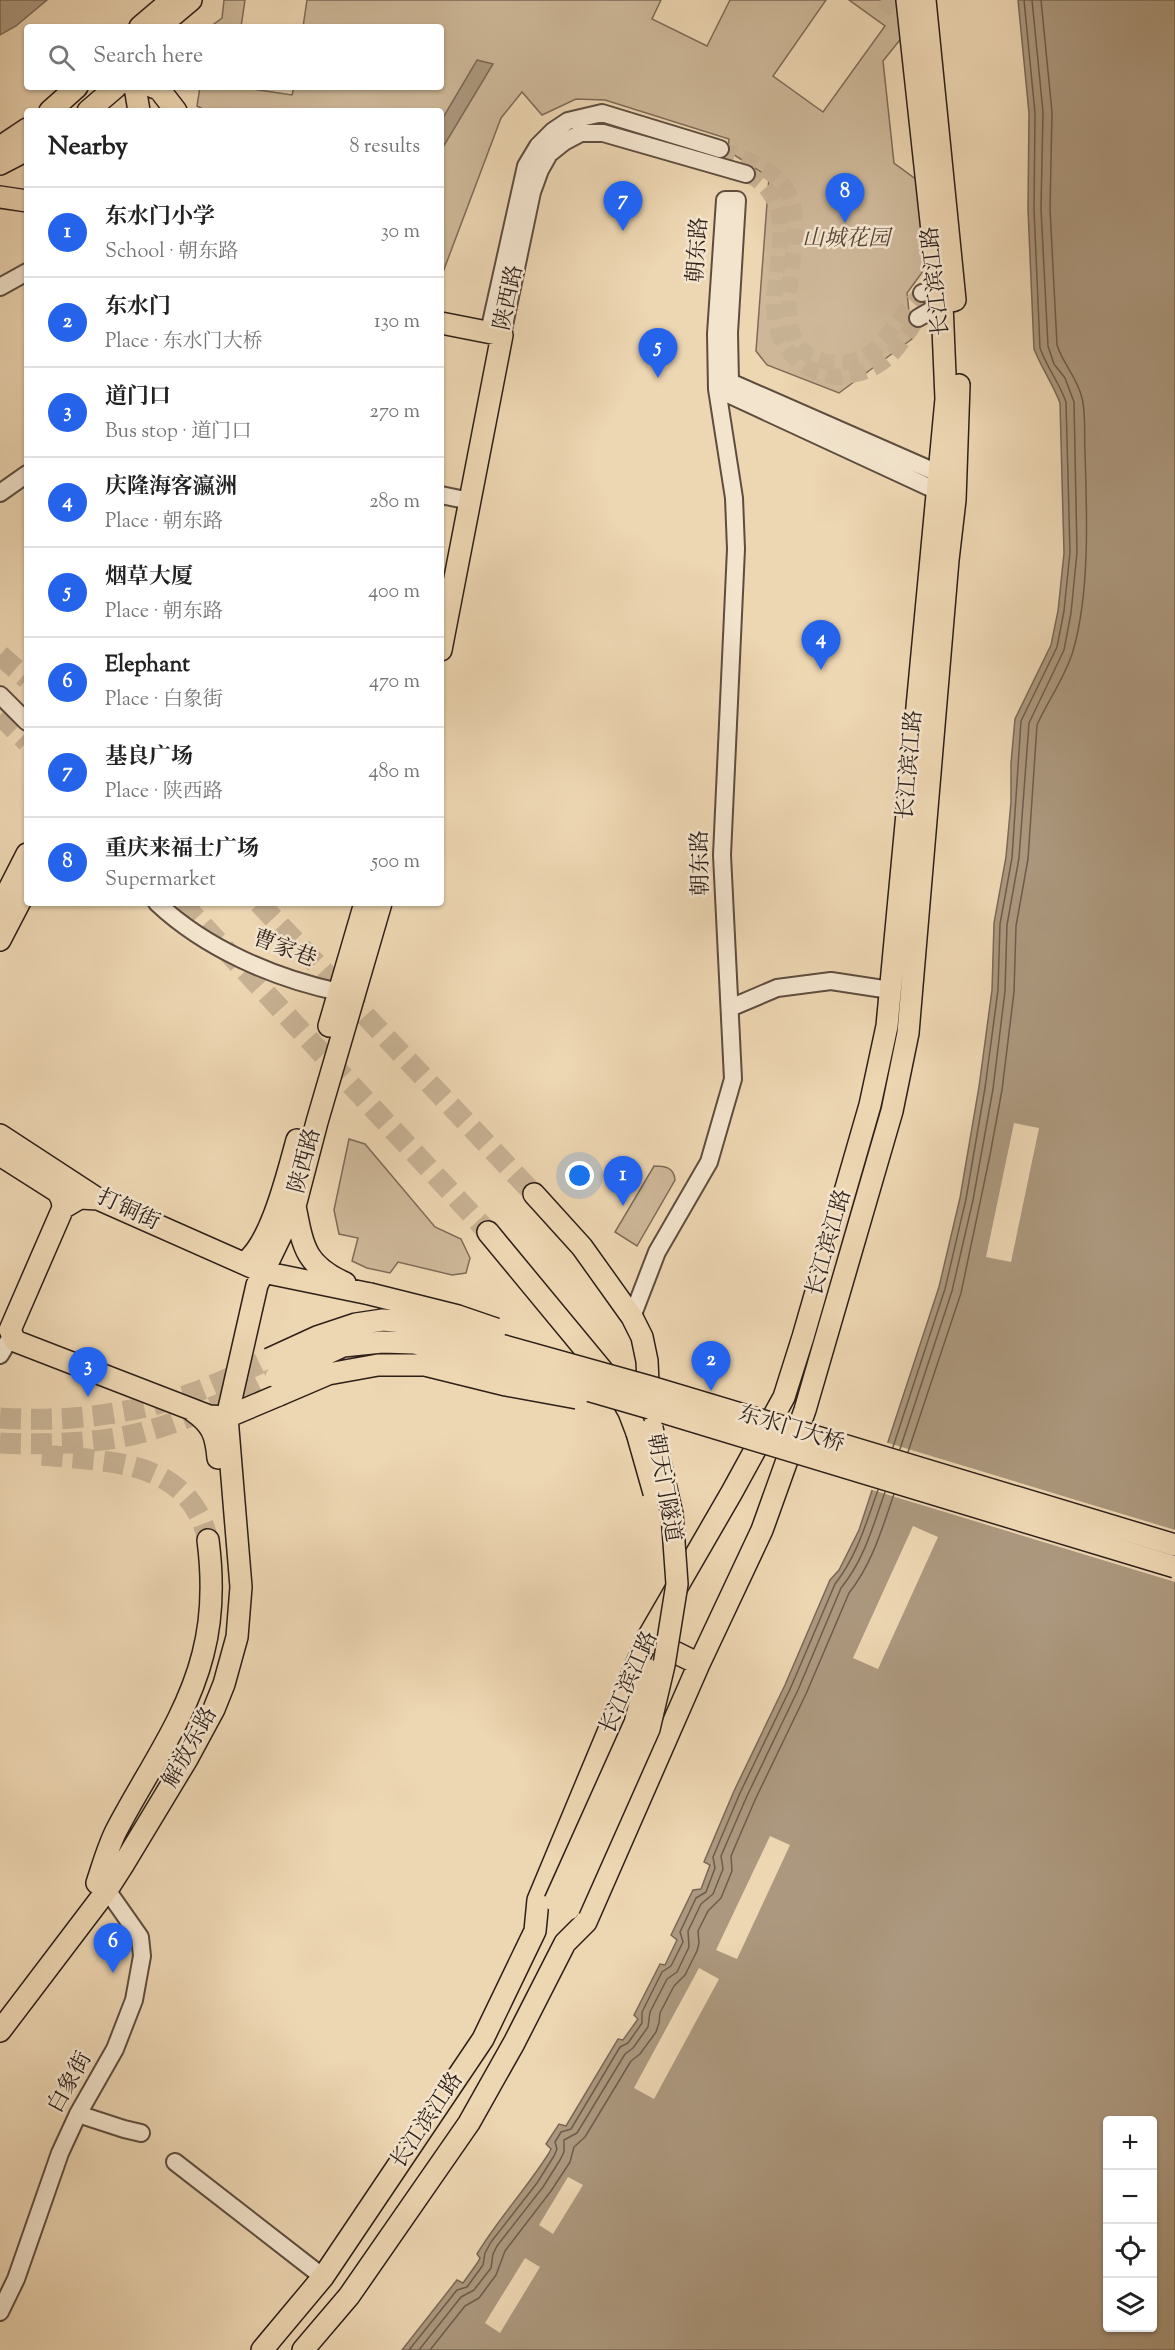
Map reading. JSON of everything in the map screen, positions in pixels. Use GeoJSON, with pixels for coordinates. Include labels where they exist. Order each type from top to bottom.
{"type":"FeatureCollection","features":[{"type":"Feature","properties":{"kind":"main road"},"geometry":{"type":"LineString","coordinates":[[144,24],[172,0]]}},
{"type":"Feature","properties":{"kind":"main road"},"geometry":{"type":"LineString","coordinates":[[163,24],[191,0]]}},
{"type":"Feature","properties":{"kind":"main road","name":"长江滨江路"},"geometry":{"type":"LineString","coordinates":[[925,0],[942,294]]}},
{"type":"Feature","properties":{"kind":"main road","name":"长江滨江路"},"geometry":{"type":"LineString","coordinates":[[262,2350],[323,2277],[483,2039],[535,1930],[538,1900],[647,1639],[784,1397],[804,1337],[870,1105],[887,1026],[946,486],[960,400],[942,294],[906,11]]}},
{"type":"Feature","properties":{"kind":"main road"},"geometry":{"type":"LineString","coordinates":[[53,108],[74,90]]}},
{"type":"Feature","properties":{"kind":"main road"},"geometry":{"type":"LineString","coordinates":[[95,108],[134,92],[151,90]]}},
{"type":"Feature","properties":{"kind":"main road"},"geometry":{"type":"LineString","coordinates":[[160,90],[174,108]]}},
{"type":"Feature","properties":{"kind":"main road"},"geometry":{"type":"LineString","coordinates":[[0,147],[24,131]]}},
{"type":"Feature","properties":{"kind":"main road"},"geometry":{"type":"LineString","coordinates":[[0,164],[24,152]]}},
{"type":"Feature","properties":{"kind":"main road"},"geometry":{"type":"LineString","coordinates":[[0,197],[24,201]]}},
{"type":"Feature","properties":{"kind":"main road"},"geometry":{"type":"LineString","coordinates":[[444,323],[494,341]]}},
{"type":"Feature","properties":{"kind":"main road"},"geometry":{"type":"LineString","coordinates":[[444,337],[494,341]]}},
{"type":"Feature","properties":{"kind":"main road","name":"陕西路"},"geometry":{"type":"LineString","coordinates":[[444,560],[456,498],[494,341]]}},
{"type":"Feature","properties":{"kind":"main road","name":"长江滨江路"},"geometry":{"type":"LineString","coordinates":[[303,2350],[349,2296],[469,2123],[514,2043],[565,1943],[586,1922],[699,1664],[762,1530],[805,1410],[892,1111],[908,1033],[948,560],[946,486]]}},
{"type":"Feature","properties":{"kind":"main road","name":"陕西路"},"geometry":{"type":"LineString","coordinates":[[444,620],[456,498]]}},
{"type":"Feature","properties":{"kind":"main road"},"geometry":{"type":"LineString","coordinates":[[0,907],[24,860]]}},
{"type":"Feature","properties":{"kind":"main road"},"geometry":{"type":"LineString","coordinates":[[0,940],[24,894]]}},
{"type":"Feature","properties":{"kind":"main road","name":"陕西路"},"geometry":{"type":"LineString","coordinates":[[227,1417],[257,1285],[253,1268],[291,1162],[364,906]]}},
{"type":"Feature","properties":{"kind":"main road","name":"陕西路"},"geometry":{"type":"LineString","coordinates":[[253,1268],[278,1245],[295,1206],[316,1122],[380,906]]}},
{"type":"Feature","properties":{"kind":"main road","name":"打铜街"},"geometry":{"type":"LineString","coordinates":[[0,1135],[98,1199],[253,1268],[323,1278],[370,1294],[458,1316],[532,1341],[648,1397]]}},
{"type":"Feature","properties":{"kind":"main road","name":"打铜街"},"geometry":{"type":"LineString","coordinates":[[0,1155],[58,1192],[63,1208]]}},
{"type":"Feature","properties":{"kind":"main road","name":"朝天门隧道"},"geometry":{"type":"LineString","coordinates":[[534,1194],[582,1246],[632,1317],[642,1337],[645,1349],[647,1394],[645,1431],[672,1514],[677,1584],[664,1665],[649,1729],[562,1905],[535,1930]]}},
{"type":"Feature","properties":{"kind":"main road"},"geometry":{"type":"LineString","coordinates":[[98,1199],[80,1198],[63,1208],[7,1330],[15,1341],[193,1411],[209,1416],[227,1417],[274,1377],[328,1374],[378,1365],[425,1365],[546,1394],[648,1397]]}},
{"type":"Feature","properties":{"kind":"main road"},"geometry":{"type":"LineString","coordinates":[[295,1206],[301,1239],[323,1278]]}},
{"type":"Feature","properties":{"kind":"main road","name":"朝天门隧道"},"geometry":{"type":"LineString","coordinates":[[488,1232],[612,1382],[629,1412],[645,1431]]}},
{"type":"Feature","properties":{"kind":"main road","name":"东水门大桥"},"geometry":{"type":"LineString","coordinates":[[274,1377],[316,1337],[356,1324],[383,1320],[425,1324],[464,1333],[648,1397],[1175,1568]]}},
{"type":"Feature","properties":{"kind":"main road","name":"东水门大桥"},"geometry":{"type":"LineString","coordinates":[[648,1397],[1175,1545]]}},
{"type":"Feature","properties":{"kind":"main road","name":"解放东路"},"geometry":{"type":"LineString","coordinates":[[0,2011],[102,1887],[201,1705],[219,1656],[227,1604],[227,1560],[216,1439],[210,1425],[193,1411]]}},
{"type":"Feature","properties":{"kind":"main road","name":"解放东路"},"geometry":{"type":"LineString","coordinates":[[0,2031],[102,1887],[202,1732],[214,1709],[232,1660],[238,1629],[241,1587],[227,1417]]}},
{"type":"Feature","properties":{"kind":"main road"},"geometry":{"type":"LineString","coordinates":[[102,1887],[115,1832],[143,1785],[196,1677],[206,1643],[211,1608],[211,1565],[208,1540]]}},
{"type":"Feature","properties":{"kind":"main road"},"geometry":{"type":"LineString","coordinates":[[647,1639],[699,1664]]}},
{"type":"Feature","properties":{"kind":"main road","name":"朝天门隧道"},"geometry":{"type":"LineString","coordinates":[[562,1905],[565,1943]]}},
{"type":"Feature","properties":{"kind":"main road"},"geometry":{"type":"LineString","coordinates":[[535,1930],[565,1943]]}},
{"type":"Feature","properties":{"kind":"street"},"geometry":{"type":"LineString","coordinates":[[906,11],[927,30]]}},
{"type":"Feature","properties":{"kind":"street","name":"陕西路"},"geometry":{"type":"LineString","coordinates":[[494,341],[526,166],[538,146],[553,131],[568,121],[602,113],[720,149]]}},
{"type":"Feature","properties":{"kind":"street","name":"陕西路"},"geometry":{"type":"LineString","coordinates":[[494,341],[532,192],[549,154],[564,142],[581,134],[603,134],[746,174]]}},
{"type":"Feature","properties":{"kind":"street","name":"朝东路"},"geometry":{"type":"LineString","coordinates":[[632,1317],[657,1252],[709,1162],[733,1079],[722,855],[736,549],[724,386],[716,334],[725,200],[737,200],[724,386]]}},
{"type":"Feature","properties":{"kind":"street"},"geometry":{"type":"LineString","coordinates":[[0,286],[24,274]]}},
{"type":"Feature","properties":{"kind":"street"},"geometry":{"type":"LineString","coordinates":[[918,318],[942,294]]}},
{"type":"Feature","properties":{"kind":"street"},"geometry":{"type":"LineString","coordinates":[[724,386],[946,486]]}},
{"type":"Feature","properties":{"kind":"street"},"geometry":{"type":"LineString","coordinates":[[0,493],[24,476]]}},
{"type":"Feature","properties":{"kind":"street"},"geometry":{"type":"LineString","coordinates":[[0,695],[24,719]]}},
{"type":"Feature","properties":{"kind":"street","name":"曹家巷"},"geometry":{"type":"LineString","coordinates":[[160,906],[175,921],[223,950],[296,982],[339,992]]}},
{"type":"Feature","properties":{"kind":"street"},"geometry":{"type":"LineString","coordinates":[[730,1008],[777,988],[831,981],[890,990]]}},
{"type":"Feature","properties":{"kind":"street"},"geometry":{"type":"LineString","coordinates":[[0,1354],[7,1330]]}},
{"type":"Feature","properties":{"kind":"street","name":"白象街"},"geometry":{"type":"LineString","coordinates":[[0,2312],[16,2279],[60,2153],[78,2114],[115,2049],[134,2000],[142,1956],[140,1937],[102,1887]]}},
{"type":"Feature","properties":{"kind":"street"},"geometry":{"type":"LineString","coordinates":[[78,2114],[141,2133]]}},
{"type":"Feature","properties":{"kind":"street"},"geometry":{"type":"LineString","coordinates":[[175,2162],[323,2277]]}},
{"type":"Feature","properties":{"kind":"green space"},"geometry":{"type":"Polygon","coordinates":[[[224,0],[245,0],[241,24],[214,24],[222,18],[224,0]]]}},
{"type":"Feature","properties":{"kind":"green space","name":"山城花园"},"geometry":{"type":"Polygon","coordinates":[[[307,0],[661,0],[652,19],[707,46],[730,0],[826,0],[773,76],[823,112],[885,26],[849,0],[899,0],[903,36],[883,61],[894,163],[921,183],[929,263],[907,293],[912,339],[839,393],[767,365],[756,351],[769,177],[728,151],[729,139],[605,100],[576,99],[542,115],[522,92],[501,118],[444,269],[444,108],[201,108],[197,106],[200,90],[259,90],[292,95],[293,90],[444,90],[444,24],[303,24],[307,0]]]}},
{"type":"Feature","properties":{"kind":"green space"},"geometry":{"type":"Polygon","coordinates":[[[349,1139],[365,1144],[435,1227],[461,1239],[470,1258],[466,1273],[452,1275],[398,1262],[390,1273],[367,1268],[352,1261],[358,1238],[339,1234],[334,1210],[349,1139]]]}},
{"type":"Feature","properties":{"kind":"green space"},"geometry":{"type":"Polygon","coordinates":[[[654,1166],[662,1166],[671,1170],[675,1180],[637,1246],[615,1232],[654,1166]]]}},
{"type":"Feature","properties":{"kind":"water"},"geometry":{"type":"Polygon","coordinates":[[[0,0],[47,0],[16,26],[0,35],[0,0]]]}},
{"type":"Feature","properties":{"kind":"water"},"geometry":{"type":"Polygon","coordinates":[[[1018,0],[1175,0],[1175,2350],[402,2350],[457,2280],[463,2283],[478,2262],[480,2258],[477,2254],[485,2241],[549,2153],[551,2149],[546,2144],[559,2124],[566,2126],[618,2039],[623,2040],[638,2019],[634,2015],[660,1964],[665,1965],[677,1940],[671,1935],[693,1890],[701,1889],[710,1865],[704,1862],[734,1791],[785,1685],[830,1580],[839,1570],[859,1530],[939,1287],[960,1198],[979,1087],[992,990],[994,923],[1006,857],[1015,719],[1051,645],[1058,611],[1064,553],[1060,403],[1034,349],[1028,209],[1029,113],[1018,0]]]}},
{"type":"Feature","properties":{"kind":"water"},"geometry":{"type":"Polygon","coordinates":[[[477,60],[493,64],[444,145],[444,116],[477,60]]]}},
{"type":"Feature","properties":{"kind":"pier"},"geometry":{"type":"Polygon","coordinates":[[[1014,1123],[1039,1128],[1011,1262],[986,1257],[1014,1123]]]}},
{"type":"Feature","properties":{"kind":"pier"},"geometry":{"type":"Polygon","coordinates":[[[885,1442],[1175,1530],[1175,1582],[869,1489],[885,1442]]]}},
{"type":"Feature","properties":{"kind":"pier"},"geometry":{"type":"Polygon","coordinates":[[[913,1526],[938,1537],[878,1669],[853,1658],[913,1526]]]}},
{"type":"Feature","properties":{"kind":"pier"},"geometry":{"type":"Polygon","coordinates":[[[770,1836],[790,1845],[737,1959],[716,1950],[770,1836]]]}},
{"type":"Feature","properties":{"kind":"pier"},"geometry":{"type":"Polygon","coordinates":[[[699,1968],[719,1979],[654,2099],[634,2088],[699,1968]]]}},
{"type":"Feature","properties":{"kind":"pier"},"geometry":{"type":"Polygon","coordinates":[[[568,2177],[583,2185],[553,2234],[539,2225],[568,2177]]]}},
{"type":"Feature","properties":{"kind":"pier"},"geometry":{"type":"Polygon","coordinates":[[[525,2258],[540,2267],[500,2333],[485,2323],[525,2258]]]}},
{"type":"Feature","properties":{"kind":"tunnel"},"geometry":{"type":"LineString","coordinates":[[881,0],[902,14]]}},
{"type":"Feature","properties":{"kind":"tunnel"},"geometry":{"type":"LineString","coordinates":[[720,149],[749,160],[766,170],[782,183],[788,192],[794,212],[795,236],[789,315],[793,336],[806,353],[833,363],[849,362],[868,355],[883,341],[922,293]]}},
{"type":"Feature","properties":{"kind":"tunnel"},"geometry":{"type":"LineString","coordinates":[[746,174],[766,188],[778,211],[780,248],[775,286],[775,323],[781,340],[798,361],[813,371],[838,377],[868,370],[878,366],[893,353],[918,318]]}},
{"type":"Feature","properties":{"kind":"tunnel"},"geometry":{"type":"LineString","coordinates":[[0,655],[24,676]]}},
{"type":"Feature","properties":{"kind":"tunnel"},"geometry":{"type":"LineString","coordinates":[[0,715],[24,739]]}},
{"type":"Feature","properties":{"kind":"tunnel"},"geometry":{"type":"LineString","coordinates":[[185,906],[488,1232]]}},
{"type":"Feature","properties":{"kind":"tunnel"},"geometry":{"type":"LineString","coordinates":[[262,906],[534,1194]]}},
{"type":"Feature","properties":{"kind":"tunnel"},"geometry":{"type":"LineString","coordinates":[[0,1418],[76,1418],[127,1411],[201,1390],[269,1359]]}},
{"type":"Feature","properties":{"kind":"tunnel"},"geometry":{"type":"LineString","coordinates":[[0,1443],[68,1443],[136,1434],[225,1402],[276,1377]]}},
{"type":"Feature","properties":{"kind":"tunnel"},"geometry":{"type":"LineString","coordinates":[[42,1455],[119,1464],[165,1479],[184,1494],[198,1513],[208,1540]]}},
{"type":"Feature","properties":{"kind":"railway"},"geometry":{"type":"LineString","coordinates":[[668,1398],[1175,1550]]}},
{"type":"Feature","properties":{"kind":"railway"},"geometry":{"type":"LineString","coordinates":[[665,1409],[1175,1563]]}},
{"type":"Feature","properties":{"kind":"place","name":"重庆来福士广场"},"geometry":{"type":"Point","coordinates":[845,223]}},
{"type":"Feature","properties":{"kind":"place","name":"基良广场"},"geometry":{"type":"Point","coordinates":[623,231]}},
{"type":"Feature","properties":{"kind":"place","name":"烟草大厦"},"geometry":{"type":"Point","coordinates":[658,378]}},
{"type":"Feature","properties":{"kind":"place","name":"庆隆海客瀛洲"},"geometry":{"type":"Point","coordinates":[821,670]}},
{"type":"Feature","properties":{"kind":"place","name":"东水门小学"},"geometry":{"type":"Point","coordinates":[623,1206]}},
{"type":"Feature","properties":{"kind":"place","name":"东水门"},"geometry":{"type":"Point","coordinates":[711,1391]}},
{"type":"Feature","properties":{"kind":"place","name":"道门口"},"geometry":{"type":"Point","coordinates":[88,1397]}},
{"type":"Feature","properties":{"kind":"place","name":"Elephant"},"geometry":{"type":"Point","coordinates":[113,1973]}}]}
